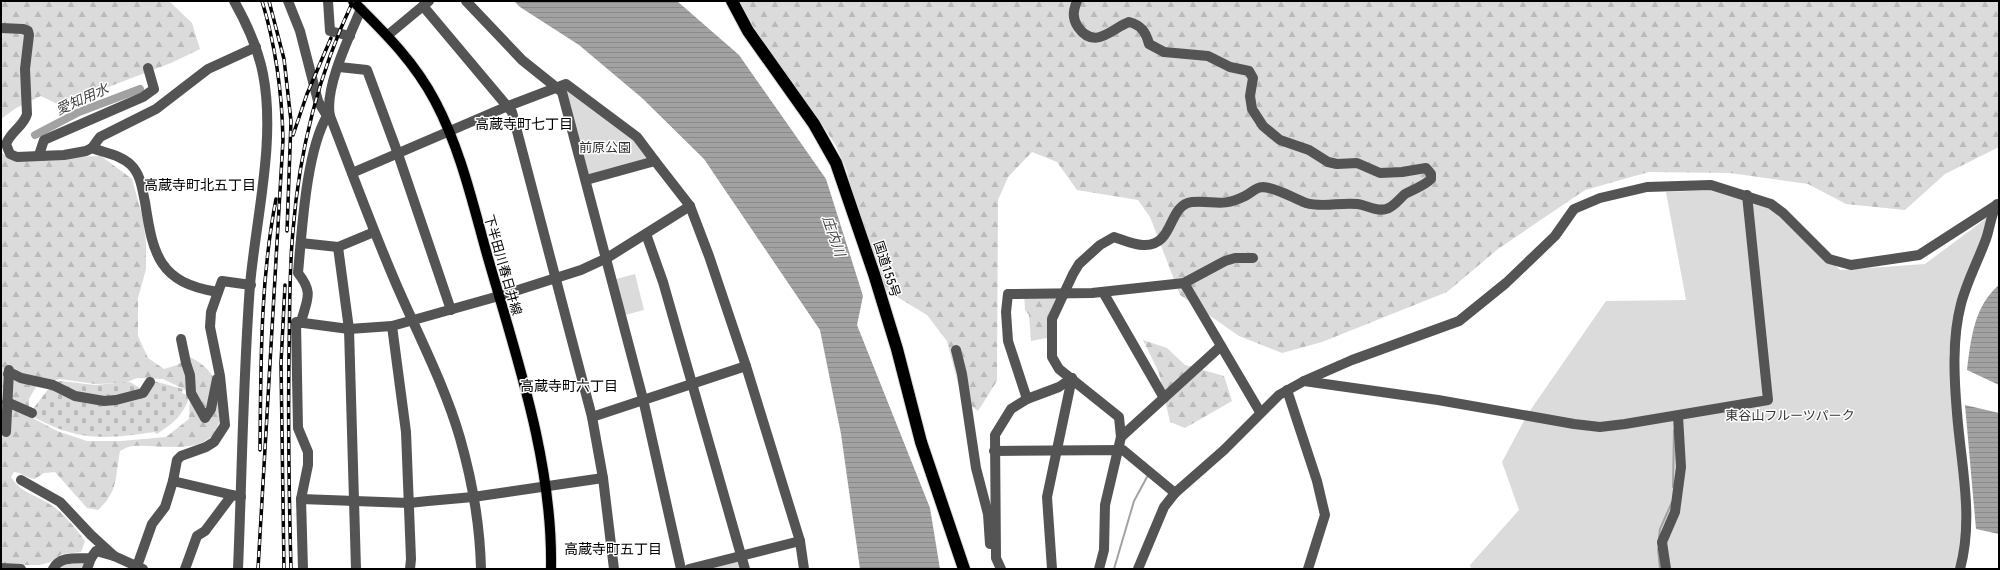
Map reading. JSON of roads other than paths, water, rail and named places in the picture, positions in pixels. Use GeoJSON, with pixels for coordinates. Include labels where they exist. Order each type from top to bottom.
{"type":"FeatureCollection","features":[{"type":"Feature","properties":{"kind":"highway","name":"国道155号"},"geometry":{"type":"LineString","coordinates":[[732,1],[748,31],[814,124],[836,163],[879,289],[897,349],[921,442],[964,569]]}},
{"type":"Feature","properties":{"kind":"main road","name":"下半田川春日井線"},"geometry":{"type":"LineString","coordinates":[[353,1],[388,35],[422,80],[450,132],[499,296],[533,420],[546,486],[552,544],[551,569]]}},
{"type":"Feature","properties":{"kind":"street"},"geometry":{"type":"LineString","coordinates":[[234,1],[256,47],[263,73],[267,109],[265,152],[250,285],[236,496],[238,569]]}},
{"type":"Feature","properties":{"kind":"street"},"geometry":{"type":"LineString","coordinates":[[288,1],[300,31],[318,101],[329,116],[374,232],[442,390],[460,438],[473,497],[481,544],[481,569]]}},
{"type":"Feature","properties":{"kind":"street"},"geometry":{"type":"LineString","coordinates":[[328,1],[330,30],[350,36]]}},
{"type":"Feature","properties":{"kind":"street"},"geometry":{"type":"LineString","coordinates":[[466,1],[522,60],[562,92],[643,399],[681,569]]}},
{"type":"Feature","properties":{"kind":"street"},"geometry":{"type":"LineString","coordinates":[[1077,1],[1073,16],[1075,23],[1082,32],[1091,38],[1104,36],[1129,22],[1136,24],[1142,29],[1147,36],[1149,44],[1164,52],[1208,56],[1230,67],[1249,71],[1253,78],[1250,96],[1252,109],[1263,126],[1280,140],[1309,150],[1328,162],[1337,164],[1357,163],[1380,173],[1402,172],[1426,168],[1431,174],[1431,179],[1427,183],[1404,195],[1393,206],[1386,210],[1374,210],[1357,204],[1327,205],[1307,203],[1264,187],[1228,203],[1215,204],[1192,202],[1184,204],[1177,212],[1164,237],[1154,244],[1143,245],[1114,237],[1108,240],[1079,264],[1052,319],[1052,357],[1059,369],[1119,417],[1121,437],[1105,505],[1104,550],[1099,569]]}},
{"type":"Feature","properties":{"kind":"street"},"geometry":{"type":"LineString","coordinates":[[388,35],[426,4],[512,112],[592,417],[603,478],[614,569]]}},
{"type":"Feature","properties":{"kind":"street"},"geometry":{"type":"LineString","coordinates":[[301,322],[308,297],[307,285],[298,273],[312,164],[320,129],[329,116],[329,98],[350,36],[361,9]]}},
{"type":"Feature","properties":{"kind":"street"},"geometry":{"type":"LineString","coordinates":[[1,28],[23,29],[28,31],[29,35],[25,70],[26,121],[9,137],[6,144],[7,150],[10,154],[17,157],[64,155],[86,151],[92,148],[100,137],[150,113],[208,69],[256,47]]}},
{"type":"Feature","properties":{"kind":"street"},"geometry":{"type":"LineString","coordinates":[[339,67],[366,70],[398,154],[451,310]]}},
{"type":"Feature","properties":{"kind":"street"},"geometry":{"type":"LineString","coordinates":[[39,155],[44,140],[143,96],[154,89],[148,68]]}},
{"type":"Feature","properties":{"kind":"street"},"geometry":{"type":"LineString","coordinates":[[352,173],[508,106],[566,84],[637,137],[690,206],[709,256],[746,366],[800,541],[804,569]]}},
{"type":"Feature","properties":{"kind":"street"},"geometry":{"type":"LineString","coordinates":[[92,148],[125,160],[136,171],[142,190],[153,244],[157,255],[169,271],[178,280],[187,285],[197,289],[218,292]]}},
{"type":"Feature","properties":{"kind":"street"},"geometry":{"type":"LineString","coordinates":[[586,180],[655,161]]}},
{"type":"Feature","properties":{"kind":"street"},"geometry":{"type":"LineString","coordinates":[[1138,569],[1164,507],[1174,493],[1224,450],[1260,412],[1287,390],[1352,360],[1459,321],[1506,283],[1555,236],[1574,209],[1600,198],[1647,187],[1710,185],[1747,195],[1771,204],[1783,212],[1829,259],[1851,265],[1919,255],[1997,204]]}},
{"type":"Feature","properties":{"kind":"street"},"geometry":{"type":"LineString","coordinates":[[1304,382],[1438,400],[1580,425],[1600,426],[1678,416],[1768,400],[1747,195]]}},
{"type":"Feature","properties":{"kind":"street"},"geometry":{"type":"LineString","coordinates":[[1960,569],[1965,550],[1967,512],[1957,412],[1955,350],[1961,305],[1968,281],[1987,238],[1997,204]]}},
{"type":"Feature","properties":{"kind":"street"},"geometry":{"type":"LineString","coordinates":[[303,569],[301,499],[308,465],[308,452],[298,428],[296,322],[349,329],[392,326],[555,280],[607,258],[690,206]]}},
{"type":"Feature","properties":{"kind":"street"},"geometry":{"type":"LineString","coordinates":[[301,243],[338,247],[374,232]]}},
{"type":"Feature","properties":{"kind":"street"},"geometry":{"type":"LineString","coordinates":[[646,234],[663,282],[745,569]]}},
{"type":"Feature","properties":{"kind":"street"},"geometry":{"type":"LineString","coordinates":[[338,247],[349,329],[356,569]]}},
{"type":"Feature","properties":{"kind":"street"},"geometry":{"type":"LineString","coordinates":[[1026,400],[1008,341],[1006,312],[1008,294],[1102,292],[1184,283],[1225,261],[1235,258],[1253,258]]}},
{"type":"Feature","properties":{"kind":"street"},"geometry":{"type":"LineString","coordinates":[[87,569],[96,551],[114,556],[139,568],[152,524],[165,507],[177,460],[181,456],[206,447],[214,442],[225,425],[220,376],[210,327],[211,312],[222,281],[250,285]]}},
{"type":"Feature","properties":{"kind":"street"},"geometry":{"type":"LineString","coordinates":[[1184,283],[1260,412]]}},
{"type":"Feature","properties":{"kind":"street"},"geometry":{"type":"LineString","coordinates":[[1102,292],[1164,398]]}},
{"type":"Feature","properties":{"kind":"street"},"geometry":{"type":"LineString","coordinates":[[392,326],[406,432],[411,560],[410,569]]}},
{"type":"Feature","properties":{"kind":"street"},"geometry":{"type":"LineString","coordinates":[[181,339],[186,364],[190,375],[187,392],[205,418],[211,409],[216,382],[220,376]]}},
{"type":"Feature","properties":{"kind":"street"},"geometry":{"type":"LineString","coordinates":[[1121,437],[1221,346]]}},
{"type":"Feature","properties":{"kind":"street"},"geometry":{"type":"LineString","coordinates":[[956,350],[962,374],[976,468],[988,514],[992,559],[997,569]]}},
{"type":"Feature","properties":{"kind":"street"},"geometry":{"type":"LineString","coordinates":[[592,417],[746,366]]}},
{"type":"Feature","properties":{"kind":"street"},"geometry":{"type":"LineString","coordinates":[[6,432],[9,372],[21,378],[53,385],[76,396],[104,401],[116,400],[143,393],[150,382]]}},
{"type":"Feature","properties":{"kind":"street"},"geometry":{"type":"LineString","coordinates":[[1001,569],[996,558],[995,435],[1011,409],[1026,400],[1059,387],[1072,378]]}},
{"type":"Feature","properties":{"kind":"street"},"geometry":{"type":"LineString","coordinates":[[1052,569],[1047,497],[1072,378]]}},
{"type":"Feature","properties":{"kind":"street"},"geometry":{"type":"LineString","coordinates":[[1287,390],[1317,481],[1325,515],[1308,569]]}},
{"type":"Feature","properties":{"kind":"street"},"geometry":{"type":"LineString","coordinates":[[7,402],[32,413]]}},
{"type":"Feature","properties":{"kind":"street"},"geometry":{"type":"LineString","coordinates":[[1666,569],[1662,542],[1675,512],[1681,467],[1678,416]]}},
{"type":"Feature","properties":{"kind":"street"},"geometry":{"type":"LineString","coordinates":[[994,451],[1057,452],[1124,450],[1174,493]]}},
{"type":"Feature","properties":{"kind":"street"},"geometry":{"type":"LineString","coordinates":[[301,499],[409,503],[473,497],[603,478]]}},
{"type":"Feature","properties":{"kind":"street"},"geometry":{"type":"LineString","coordinates":[[21,480],[60,502],[91,535],[114,556]]}},
{"type":"Feature","properties":{"kind":"street"},"geometry":{"type":"LineString","coordinates":[[172,481],[236,496]]}},
{"type":"Feature","properties":{"kind":"street"},"geometry":{"type":"LineString","coordinates":[[185,569],[197,536],[205,530],[236,496]]}},
{"type":"Feature","properties":{"kind":"street"},"geometry":{"type":"LineString","coordinates":[[689,569],[800,541]]}},
{"type":"Feature","properties":{"kind":"street"},"geometry":{"type":"LineString","coordinates":[[53,569],[56,563],[63,559],[92,558]]}},
{"type":"Feature","properties":{"kind":"street"},"geometry":{"type":"LineString","coordinates":[[1,568],[21,569]]}},
{"type":"Feature","properties":{"kind":"water","name":"庄内川"},"geometry":{"type":"Polygon","coordinates":[[[514,1],[677,1],[739,55],[826,179],[863,296],[857,325],[930,508],[940,569],[860,569],[841,434],[820,330],[704,159],[642,98],[579,45],[520,7],[514,1]]]}},
{"type":"Feature","properties":{"kind":"water"},"geometry":{"type":"Polygon","coordinates":[[[1999,285],[1999,385],[1967,370],[1972,335],[1979,313],[1991,293],[1999,285]]]}},
{"type":"Feature","properties":{"kind":"water"},"geometry":{"type":"Polygon","coordinates":[[[1965,405],[1999,413],[1999,534],[1976,529],[1965,405]]]}},
{"type":"Feature","properties":{"kind":"waterway","name":"愛知用水"},"geometry":{"type":"LineString","coordinates":[[35,135],[79,112],[140,89]]}},
{"type":"Feature","properties":{"kind":"waterway"},"geometry":{"type":"LineString","coordinates":[[1673,487],[1674,430]]}},
{"type":"Feature","properties":{"kind":"waterway"},"geometry":{"type":"LineString","coordinates":[[1114,569],[1134,501],[1147,477]]}},
{"type":"Feature","properties":{"kind":"waterway"},"geometry":{"type":"LineString","coordinates":[[1659,537],[1660,529],[1672,502]]}},
{"type":"Feature","properties":{"kind":"waterway"},"geometry":{"type":"LineString","coordinates":[[1658,549],[1660,569]]}},
{"type":"Feature","properties":{"kind":"railway"},"geometry":{"type":"LineString","coordinates":[[258,569],[283,140],[281,104],[275,53],[262,1]]}},
{"type":"Feature","properties":{"kind":"railway"},"geometry":{"type":"LineString","coordinates":[[269,1],[284,59],[291,121],[287,231]]}},
{"type":"Feature","properties":{"kind":"railway"},"geometry":{"type":"LineString","coordinates":[[291,569],[289,351],[291,261],[296,201],[300,171],[312,113],[330,56],[353,1]]}},
{"type":"Feature","properties":{"kind":"railway"},"geometry":{"type":"LineString","coordinates":[[293,135],[307,94],[331,38]]}},
{"type":"Feature","properties":{"kind":"railway"},"geometry":{"type":"LineString","coordinates":[[260,450],[261,355],[264,292],[276,199]]}},
{"type":"Feature","properties":{"kind":"railway"},"geometry":{"type":"LineString","coordinates":[[284,569],[281,363],[285,285]]}},
{"type":"Feature","properties":{"kind":"district","name":"高蔵寺町七丁目"},"geometry":{"type":"Point","coordinates":[524,124]}},
{"type":"Feature","properties":{"kind":"district","name":"高蔵寺町北五丁目"},"geometry":{"type":"Point","coordinates":[200,185]}},
{"type":"Feature","properties":{"kind":"district","name":"高蔵寺町六丁目"},"geometry":{"type":"Point","coordinates":[569,386]}},
{"type":"Feature","properties":{"kind":"district","name":"高蔵寺町五丁目"},"geometry":{"type":"Point","coordinates":[613,549]}},
{"type":"Feature","properties":{"kind":"park label","name":"前原公園"},"geometry":{"type":"Point","coordinates":[605,147]}},
{"type":"Feature","properties":{"kind":"park label","name":"東谷山フルーツパーク"},"geometry":{"type":"Point","coordinates":[1790,415]}}]}
